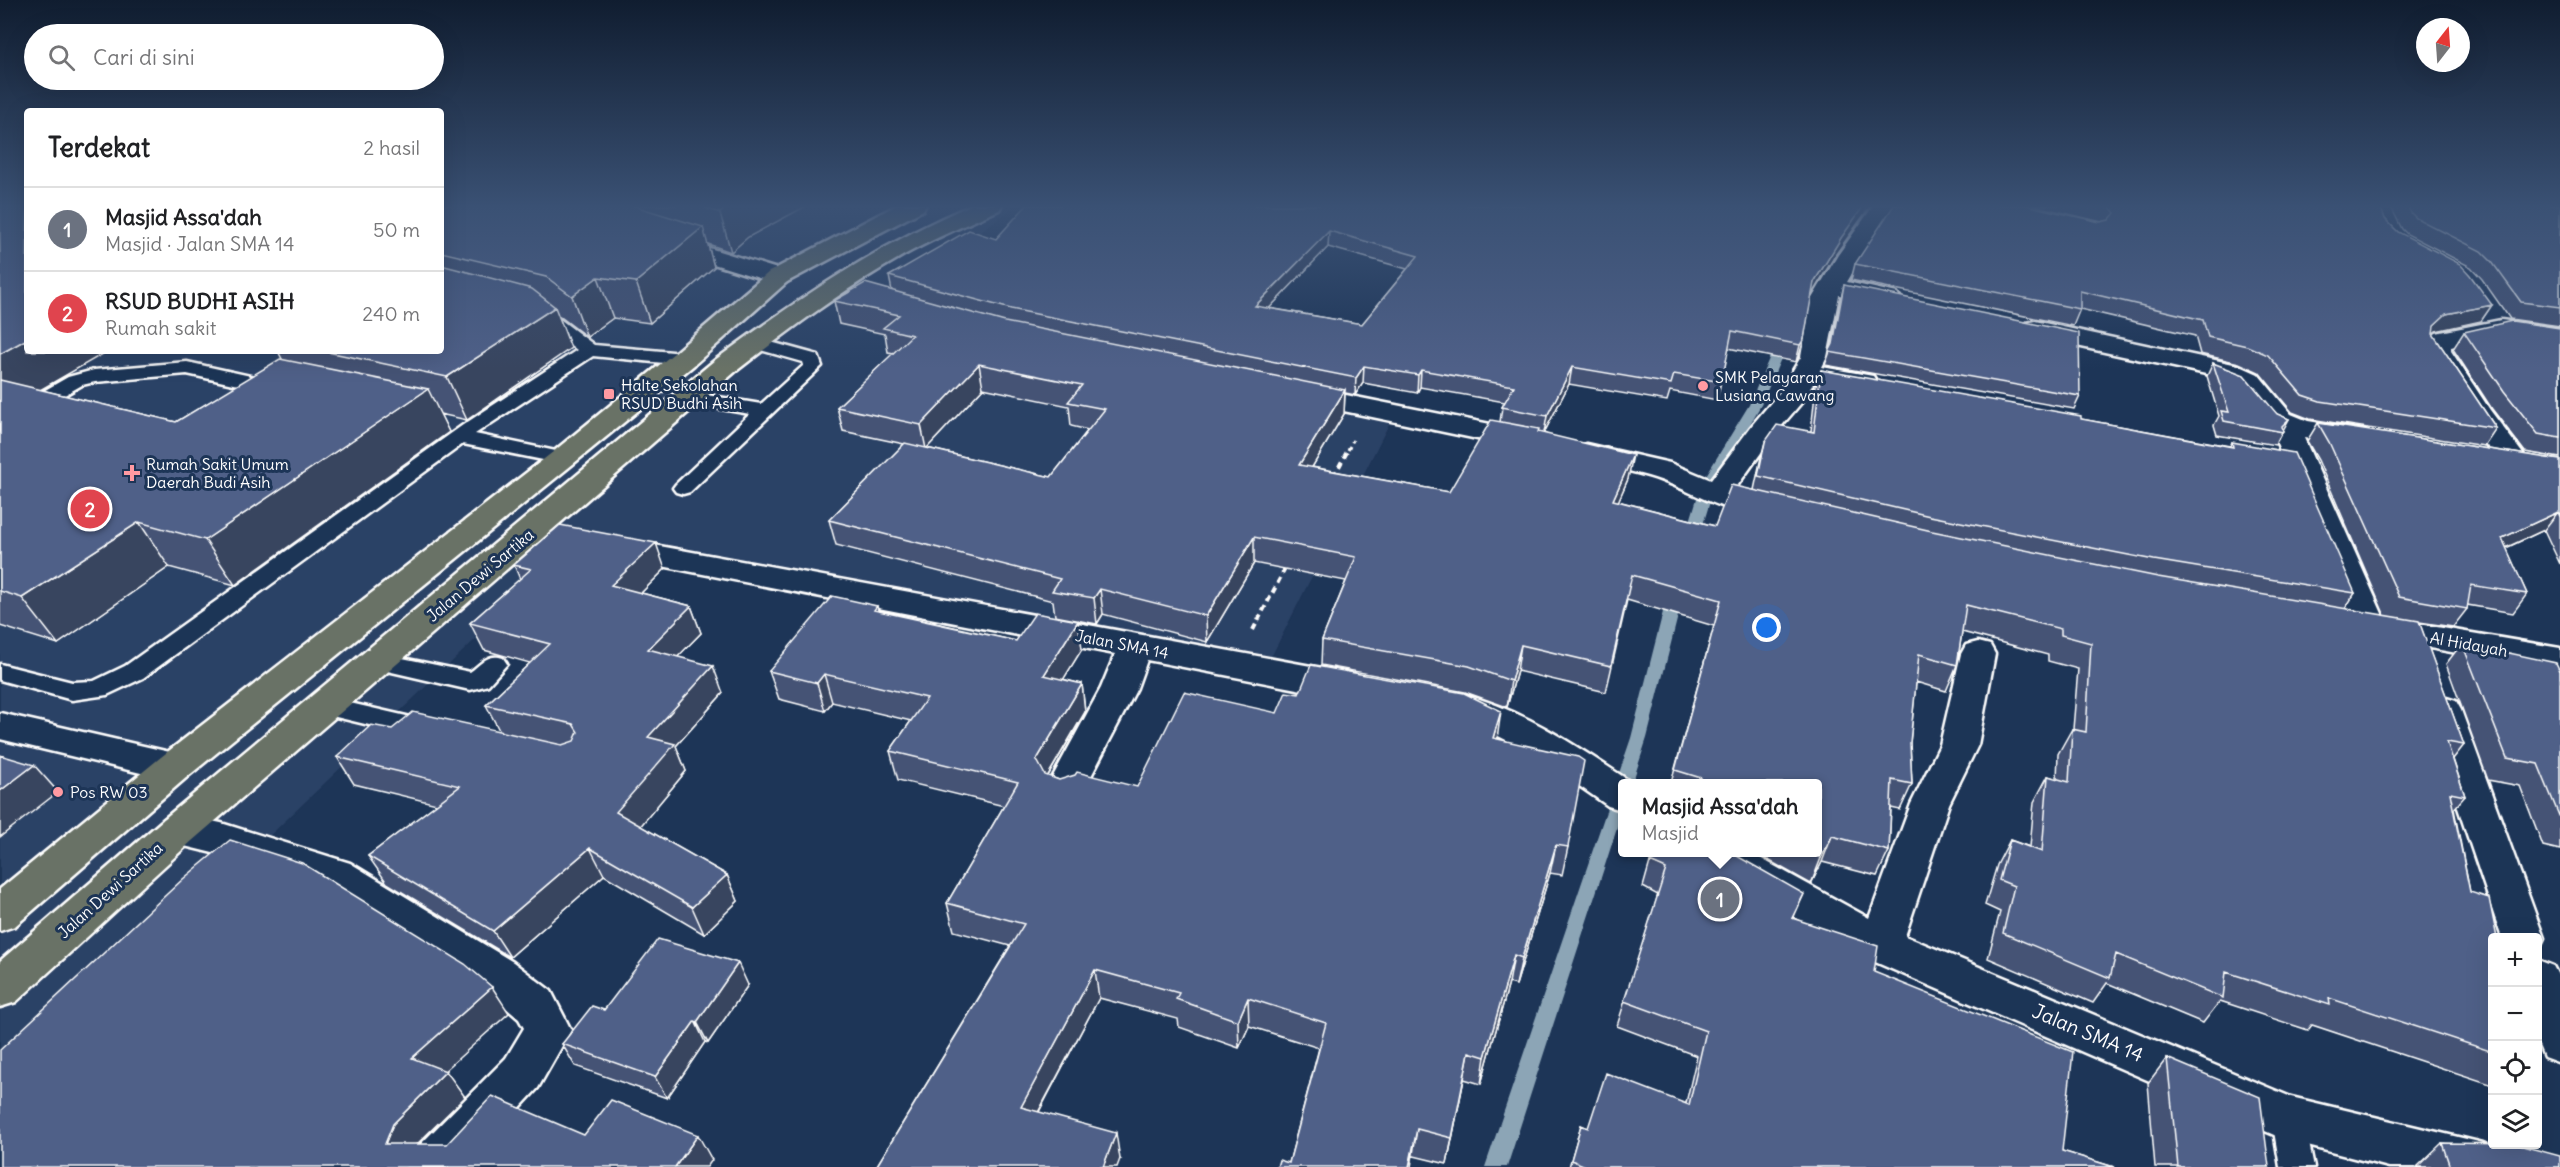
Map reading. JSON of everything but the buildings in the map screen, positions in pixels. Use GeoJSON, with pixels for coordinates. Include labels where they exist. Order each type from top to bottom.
{"type":"FeatureCollection","features":[{"type":"Feature","properties":{"kind":"main road"},"geometry":{"type":"LineString","coordinates":[[0,914],[174,767],[684,360],[778,277],[811,259]]}},
{"type":"Feature","properties":{"kind":"main road","name":"Jalan Dewi Sartika"},"geometry":{"type":"LineString","coordinates":[[0,988],[178,830],[688,398],[756,343],[849,290],[889,259]]}},
{"type":"Feature","properties":{"kind":"street"},"geometry":{"type":"LineString","coordinates":[[722,259],[778,277]]}},
{"type":"Feature","properties":{"kind":"street"},"geometry":{"type":"LineString","coordinates":[[1713,492],[1792,396],[1814,357],[1824,300],[1849,259]]}},
{"type":"Feature","properties":{"kind":"street"},"geometry":{"type":"LineString","coordinates":[[1831,286],[1910,303]]}},
{"type":"Feature","properties":{"kind":"street"},"geometry":{"type":"LineString","coordinates":[[2479,456],[2525,464],[2478,414],[2438,351],[2438,344],[2445,339],[2495,320],[2560,336]]}},
{"type":"Feature","properties":{"kind":"street"},"geometry":{"type":"LineString","coordinates":[[2012,324],[2228,371],[2248,380],[2281,420],[2301,461],[2371,627]]}},
{"type":"Feature","properties":{"kind":"street"},"geometry":{"type":"LineString","coordinates":[[1805,372],[1886,386]]}},
{"type":"Feature","properties":{"kind":"street"},"geometry":{"type":"LineString","coordinates":[[1276,388],[1667,472],[1737,501],[1797,515]]}},
{"type":"Feature","properties":{"kind":"street"},"geometry":{"type":"LineString","coordinates":[[2281,420],[2303,429],[2386,442]]}},
{"type":"Feature","properties":{"kind":"street"},"geometry":{"type":"LineString","coordinates":[[2266,454],[2301,461]]}},
{"type":"Feature","properties":{"kind":"street","name":"Jalan SMA 14"},"geometry":{"type":"LineString","coordinates":[[531,532],[1384,693]]}},
{"type":"Feature","properties":{"kind":"street","name":"Al Hidayah"},"geometry":{"type":"LineString","coordinates":[[2337,621],[2371,627],[2425,660],[2560,660]]}},
{"type":"Feature","properties":{"kind":"street"},"geometry":{"type":"LineString","coordinates":[[1064,790],[1119,688],[1135,646]]}},
{"type":"Feature","properties":{"kind":"street"},"geometry":{"type":"LineString","coordinates":[[1881,945],[1930,804],[1959,745],[1978,654]]}},
{"type":"Feature","properties":{"kind":"street"},"geometry":{"type":"LineString","coordinates":[[2425,660],[2521,933]]}},
{"type":"Feature","properties":{"kind":"street"},"geometry":{"type":"LineString","coordinates":[[1430,701],[1490,715],[1515,727],[1610,787]]}},
{"type":"Feature","properties":{"kind":"street"},"geometry":{"type":"LineString","coordinates":[[0,726],[174,767]]}},
{"type":"Feature","properties":{"kind":"street"},"geometry":{"type":"LineString","coordinates":[[178,830],[221,838],[336,875],[498,975],[535,1005],[548,1030],[522,1073],[432,1167]]}},
{"type":"Feature","properties":{"kind":"street","name":"Jalan SMA 14"},"geometry":{"type":"LineString","coordinates":[[1722,857],[1881,945],[2288,1119],[2483,1167]]}},
{"type":"Feature","properties":{"kind":"street"},"geometry":{"type":"LineString","coordinates":[[2541,987],[2560,1043]]}},
{"type":"Feature","properties":{"kind":"lane"},"geometry":{"type":"LineString","coordinates":[[521,315],[555,324],[589,350],[684,360]]}},
{"type":"Feature","properties":{"kind":"lane"},"geometry":{"type":"LineString","coordinates":[[683,488],[813,366],[812,359],[756,343]]}},
{"type":"Feature","properties":{"kind":"lane"},"geometry":{"type":"LineString","coordinates":[[0,672],[72,691],[98,688],[134,672],[459,430],[589,350]]}},
{"type":"Feature","properties":{"kind":"lane"},"geometry":{"type":"LineString","coordinates":[[0,424],[75,381],[94,376],[187,368],[289,390]]}},
{"type":"Feature","properties":{"kind":"lane"},"geometry":{"type":"LineString","coordinates":[[688,398],[765,411]]}},
{"type":"Feature","properties":{"kind":"lane"},"geometry":{"type":"LineString","coordinates":[[459,430],[563,458]]}},
{"type":"Feature","properties":{"kind":"lane"},"geometry":{"type":"LineString","coordinates":[[378,661],[470,681],[475,681],[495,664]]}},
{"type":"Feature","properties":{"kind":"lane"},"geometry":{"type":"LineString","coordinates":[[324,706],[449,734]]}},
{"type":"Feature","properties":{"kind":"lane"},"geometry":{"type":"LineString","coordinates":[[2288,1119],[2297,1167]]}},
{"type":"Feature","properties":{"kind":"path"},"geometry":{"type":"LineString","coordinates":[[1332,479],[1370,407]]}},
{"type":"Feature","properties":{"kind":"path"},"geometry":{"type":"LineString","coordinates":[[1235,665],[1289,562]]}},
{"type":"Feature","properties":{"kind":"shaded area"},"geometry":{"type":"Polygon","coordinates":[[[0,259],[5,259],[24,339],[24,354],[444,354],[444,349],[617,259],[941,259],[904,286],[1399,404],[1263,673],[571,548],[0,1093],[0,259]]]}},
{"type":"Feature","properties":{"kind":"waterway"},"geometry":{"type":"LineString","coordinates":[[1691,541],[1709,482],[1755,405],[1783,340]]}},
{"type":"Feature","properties":{"kind":"waterway"},"geometry":{"type":"LineString","coordinates":[[1625,779],[1639,738],[1675,596]]}},
{"type":"Feature","properties":{"kind":"waterway"},"geometry":{"type":"LineString","coordinates":[[1496,1167],[1618,800]]}},
{"type":"Feature","properties":{"kind":"place","name":"SMK Pelayaran Lusiana Cawang"},"geometry":{"type":"Point","coordinates":[1703,386]}},
{"type":"Feature","properties":{"kind":"place","name":"Halte Sekolahan RSUD Budhi Asih"},"geometry":{"type":"Point","coordinates":[609,394]}},
{"type":"Feature","properties":{"kind":"place","name":"Rumah Sakit Umum Daerah Budi Asih"},"geometry":{"type":"Point","coordinates":[132,473]}},
{"type":"Feature","properties":{"kind":"place","name":"RSUD BUDHI ASIH"},"geometry":{"type":"Point","coordinates":[90,509]}},
{"type":"Feature","properties":{"kind":"place","name":"Pos RW 03"},"geometry":{"type":"Point","coordinates":[58,792]}},
{"type":"Feature","properties":{"kind":"place","name":"Masjid Assa'dah"},"geometry":{"type":"Point","coordinates":[1720,899]}}]}
